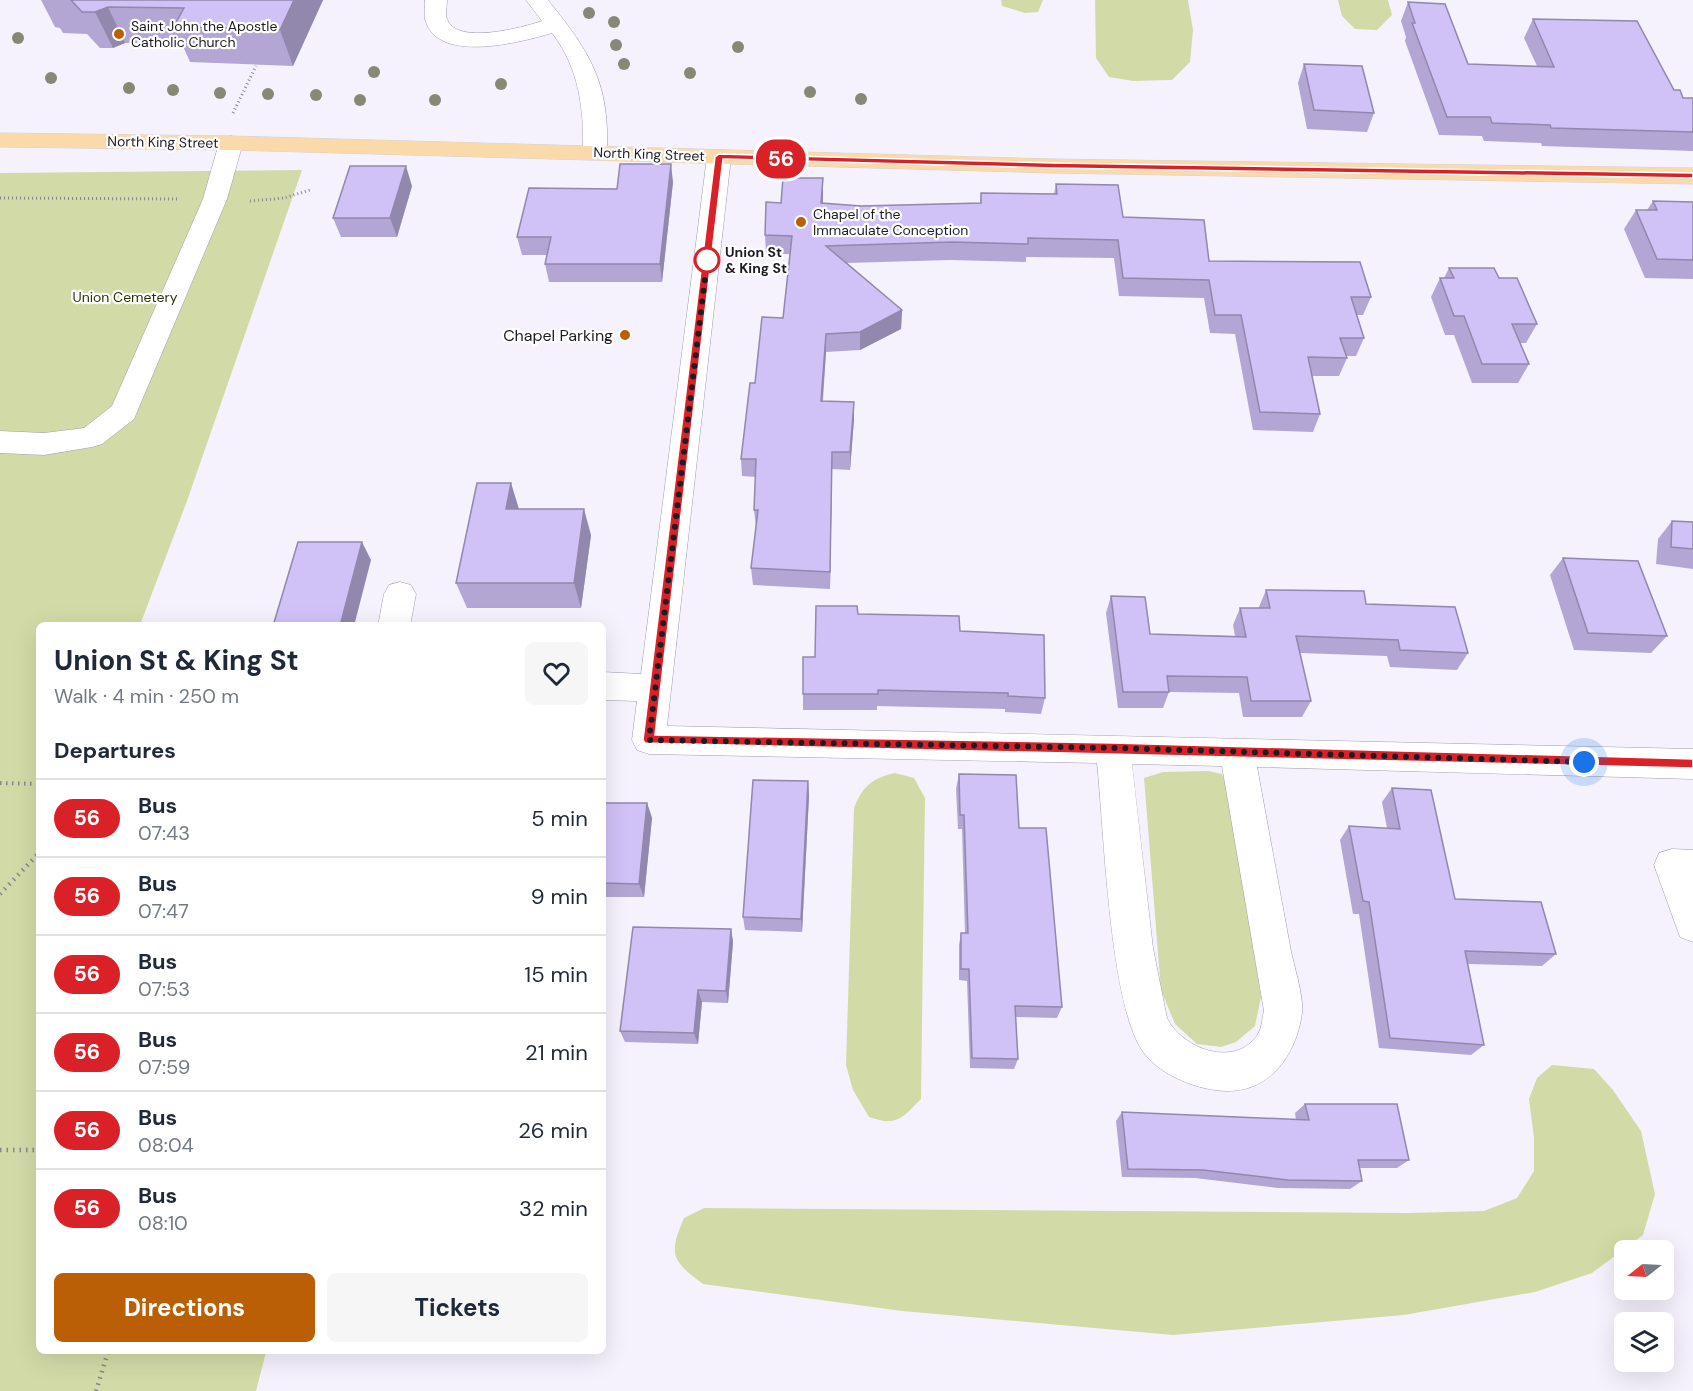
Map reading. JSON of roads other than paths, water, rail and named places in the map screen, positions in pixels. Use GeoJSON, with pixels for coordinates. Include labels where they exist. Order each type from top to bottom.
{"type":"FeatureCollection","features":[{"type":"Feature","properties":{"kind":"main road","name":"North King Street"},"geometry":{"type":"LineString","coordinates":[[0,140],[231,131],[719,157],[1053,166],[1693,176]]}},
{"type":"Feature","properties":{"kind":"street"},"geometry":{"type":"LineString","coordinates":[[436,0],[435,18],[439,27],[449,34],[461,37],[500,39],[556,24]]}},
{"type":"Feature","properties":{"kind":"street"},"geometry":{"type":"LineString","coordinates":[[537,0],[574,49],[590,86],[595,106],[595,152]]}},
{"type":"Feature","properties":{"kind":"street"},"geometry":{"type":"LineString","coordinates":[[0,442],[44,444],[92,437],[124,412],[214,200],[231,131]]}},
{"type":"Feature","properties":{"kind":"street"},"geometry":{"type":"LineString","coordinates":[[719,157],[649,740],[1113,748],[1693,764]]}},
{"type":"Feature","properties":{"kind":"street"},"geometry":{"type":"LineString","coordinates":[[395,622],[400,594]]}},
{"type":"Feature","properties":{"kind":"street"},"geometry":{"type":"LineString","coordinates":[[606,686],[655,688]]}},
{"type":"Feature","properties":{"kind":"street"},"geometry":{"type":"LineString","coordinates":[[1113,748],[1140,993],[1156,1038],[1186,1063],[1222,1074],[1253,1067],[1274,1044],[1283,1011],[1237,752]]}},
{"type":"Feature","properties":{"kind":"street"},"geometry":{"type":"LineString","coordinates":[[1693,866],[1672,865],[1693,925]]}},
{"type":"Feature","properties":{"kind":"place","name":"Saint John the Apostle Catholic Church"},"geometry":{"type":"Point","coordinates":[119,34]}},
{"type":"Feature","properties":{"kind":"place","name":"Chapel of the Immaculate Conception"},"geometry":{"type":"Point","coordinates":[801,222]}},
{"type":"Feature","properties":{"kind":"place","name":"Union St & King St"},"geometry":{"type":"Point","coordinates":[707,260]}},
{"type":"Feature","properties":{"kind":"place","name":"Chapel Parking"},"geometry":{"type":"Point","coordinates":[625,335]}},
{"type":"Feature","properties":{"kind":"park label","name":"Union Cemetery"},"geometry":{"type":"Point","coordinates":[125,297]}}]}
